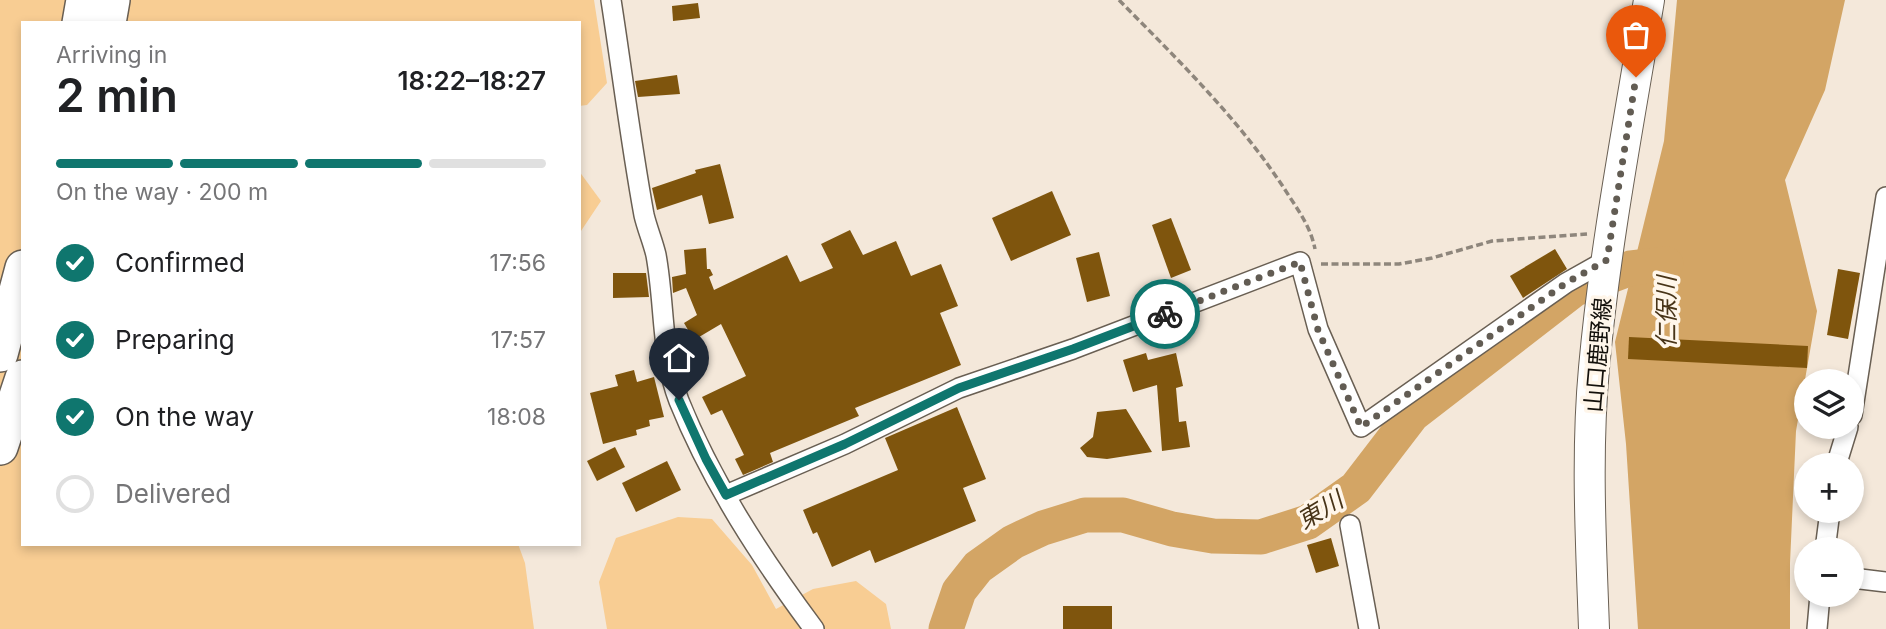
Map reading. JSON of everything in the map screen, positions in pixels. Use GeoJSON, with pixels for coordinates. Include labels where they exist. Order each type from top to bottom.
{"type":"FeatureCollection","features":[{"type":"Feature","properties":{"kind":"highway"},"geometry":{"type":"LineString","coordinates":[[80,21],[84,0]]}},
{"type":"Feature","properties":{"kind":"highway"},"geometry":{"type":"LineString","coordinates":[[108,21],[112,0]]}},
{"type":"Feature","properties":{"kind":"highway"},"geometry":{"type":"LineString","coordinates":[[0,354],[21,275]]}},
{"type":"Feature","properties":{"kind":"highway"},"geometry":{"type":"LineString","coordinates":[[0,447],[21,384]]}},
{"type":"Feature","properties":{"kind":"main road","name":"山口鹿野線"},"geometry":{"type":"LineString","coordinates":[[1594,629],[1590,489],[1593,370],[1607,262],[1649,0]]}},
{"type":"Feature","properties":{"kind":"street"},"geometry":{"type":"LineString","coordinates":[[611,0],[645,217],[656,256],[667,354],[679,400],[726,495],[771,570],[814,629]]}},
{"type":"Feature","properties":{"kind":"street"},"geometry":{"type":"LineString","coordinates":[[1859,369],[1886,197]]}},
{"type":"Feature","properties":{"kind":"street"},"geometry":{"type":"LineString","coordinates":[[726,495],[845,444],[959,388],[1073,349],[1300,262],[1318,330],[1361,427],[1566,283],[1607,262]]}},
{"type":"Feature","properties":{"kind":"street"},"geometry":{"type":"LineString","coordinates":[[1350,525],[1369,629]]}},
{"type":"Feature","properties":{"kind":"street"},"geometry":{"type":"LineString","coordinates":[[1864,579],[1886,582]]}},
{"type":"Feature","properties":{"kind":"street"},"geometry":{"type":"LineString","coordinates":[[1817,629],[1819,607]]}},
{"type":"Feature","properties":{"kind":"path"},"geometry":{"type":"LineString","coordinates":[[1119,0],[1244,131],[1311,231],[1316,253]]}},
{"type":"Feature","properties":{"kind":"path"},"geometry":{"type":"LineString","coordinates":[[1318,264],[1399,264],[1492,241],[1607,262]]}},
{"type":"Feature","properties":{"kind":"shaded area"},"geometry":{"type":"Polygon","coordinates":[[[0,0],[594,0],[607,83],[587,105],[581,106],[581,21],[21,21],[21,546],[519,546],[525,563],[534,629],[0,629],[0,0]]]}},
{"type":"Feature","properties":{"kind":"shaded area"},"geometry":{"type":"Polygon","coordinates":[[[581,174],[601,201],[581,231],[581,174]]]}},
{"type":"Feature","properties":{"kind":"shaded area"},"geometry":{"type":"Polygon","coordinates":[[[678,517],[712,519],[752,565],[776,609],[813,589],[856,581],[886,604],[891,629],[607,629],[599,582],[616,538],[678,517]]]}},
{"type":"Feature","properties":{"kind":"water","name":"仁保川"},"geometry":{"type":"Polygon","coordinates":[[[1677,0],[1845,0],[1825,90],[1785,180],[1817,311],[1807,369],[1794,369],[1796,439],[1790,629],[1638,629],[1626,444],[1615,342],[1664,141],[1677,0]]]}},
{"type":"Feature","properties":{"kind":"building"},"geometry":{"type":"Polygon","coordinates":[[[698,3],[700,18],[673,21],[672,6],[698,3]]]}},
{"type":"Feature","properties":{"kind":"building"},"geometry":{"type":"Polygon","coordinates":[[[677,75],[680,94],[638,97],[635,81],[677,75]]]}},
{"type":"Feature","properties":{"kind":"building"},"geometry":{"type":"Polygon","coordinates":[[[720,164],[734,218],[709,224],[702,195],[657,210],[652,188],[696,173],[695,170],[720,164]]]}},
{"type":"Feature","properties":{"kind":"building"},"geometry":{"type":"Polygon","coordinates":[[[1052,191],[1071,235],[1011,261],[992,218],[1052,191]]]}},
{"type":"Feature","properties":{"kind":"building"},"geometry":{"type":"Polygon","coordinates":[[[1171,218],[1191,270],[1171,278],[1152,225],[1171,218]]]}},
{"type":"Feature","properties":{"kind":"building"},"geometry":{"type":"Polygon","coordinates":[[[850,230],[863,255],[896,241],[911,276],[941,264],[958,306],[940,313],[961,365],[855,408],[859,416],[770,453],[773,462],[743,475],[735,459],[744,455],[722,410],[711,415],[702,397],[746,376],[721,324],[694,340],[684,323],[697,315],[686,288],[673,293],[672,277],[686,274],[684,250],[706,248],[707,269],[710,269],[713,275],[709,277],[714,290],[787,255],[800,282],[833,268],[821,244],[850,230]]]}},
{"type":"Feature","properties":{"kind":"building"},"geometry":{"type":"Polygon","coordinates":[[[1555,249],[1567,269],[1523,298],[1510,276],[1555,249]]]}},
{"type":"Feature","properties":{"kind":"building"},"geometry":{"type":"Polygon","coordinates":[[[1099,252],[1110,296],[1087,302],[1076,258],[1099,252]]]}},
{"type":"Feature","properties":{"kind":"building"},"geometry":{"type":"Polygon","coordinates":[[[1838,269],[1860,273],[1848,339],[1827,335],[1838,269]]]}},
{"type":"Feature","properties":{"kind":"building"},"geometry":{"type":"Polygon","coordinates":[[[613,273],[646,273],[649,297],[613,298],[613,273]]]}},
{"type":"Feature","properties":{"kind":"building"},"geometry":{"type":"Polygon","coordinates":[[[1629,337],[1808,346],[1807,368],[1628,359],[1629,337]]]}},
{"type":"Feature","properties":{"kind":"building"},"geometry":{"type":"Polygon","coordinates":[[[1146,353],[1148,360],[1176,353],[1183,386],[1176,388],[1179,422],[1186,421],[1190,447],[1162,451],[1157,385],[1133,392],[1123,360],[1146,353]]]}},
{"type":"Feature","properties":{"kind":"building"},"geometry":{"type":"Polygon","coordinates":[[[634,370],[637,382],[654,377],[664,417],[649,420],[650,426],[636,430],[637,435],[603,444],[590,393],[618,386],[615,375],[634,370]]]}},
{"type":"Feature","properties":{"kind":"building"},"geometry":{"type":"Polygon","coordinates":[[[957,407],[986,479],[963,488],[976,521],[875,563],[870,550],[832,567],[817,532],[813,534],[803,510],[898,470],[885,438],[957,407]]]}},
{"type":"Feature","properties":{"kind":"building"},"geometry":{"type":"Polygon","coordinates":[[[1126,409],[1152,452],[1107,459],[1087,457],[1080,448],[1093,437],[1097,412],[1126,409]]]}},
{"type":"Feature","properties":{"kind":"building"},"geometry":{"type":"Polygon","coordinates":[[[615,447],[625,467],[597,481],[587,461],[615,447]]]}},
{"type":"Feature","properties":{"kind":"building"},"geometry":{"type":"Polygon","coordinates":[[[667,461],[681,490],[636,512],[622,483],[667,461]]]}},
{"type":"Feature","properties":{"kind":"building"},"geometry":{"type":"Polygon","coordinates":[[[1331,538],[1339,566],[1316,573],[1307,545],[1331,538]]]}},
{"type":"Feature","properties":{"kind":"building"},"geometry":{"type":"Polygon","coordinates":[[[1063,606],[1112,606],[1112,629],[1063,629],[1063,606]]]}},
{"type":"Feature","properties":{"kind":"waterway","name":"東川"},"geometry":{"type":"LineString","coordinates":[[946,629],[959,591],[978,567],[1013,542],[1043,528],[1085,515],[1123,515],[1172,529],[1213,536],[1261,537],[1308,522],[1356,488],[1412,415],[1575,289],[1631,268],[1666,264]]}},
{"type":"Feature","properties":{"kind":"way so far"},"geometry":{"type":"LineString","coordinates":[[1165,314],[1300,262],[1318,330],[1361,427],[1566,283],[1607,260],[1636,77]]}},
{"type":"Feature","properties":{"kind":"route"},"geometry":{"type":"LineString","coordinates":[[679,400],[726,495],[845,444],[959,388],[1165,314]]}}]}
